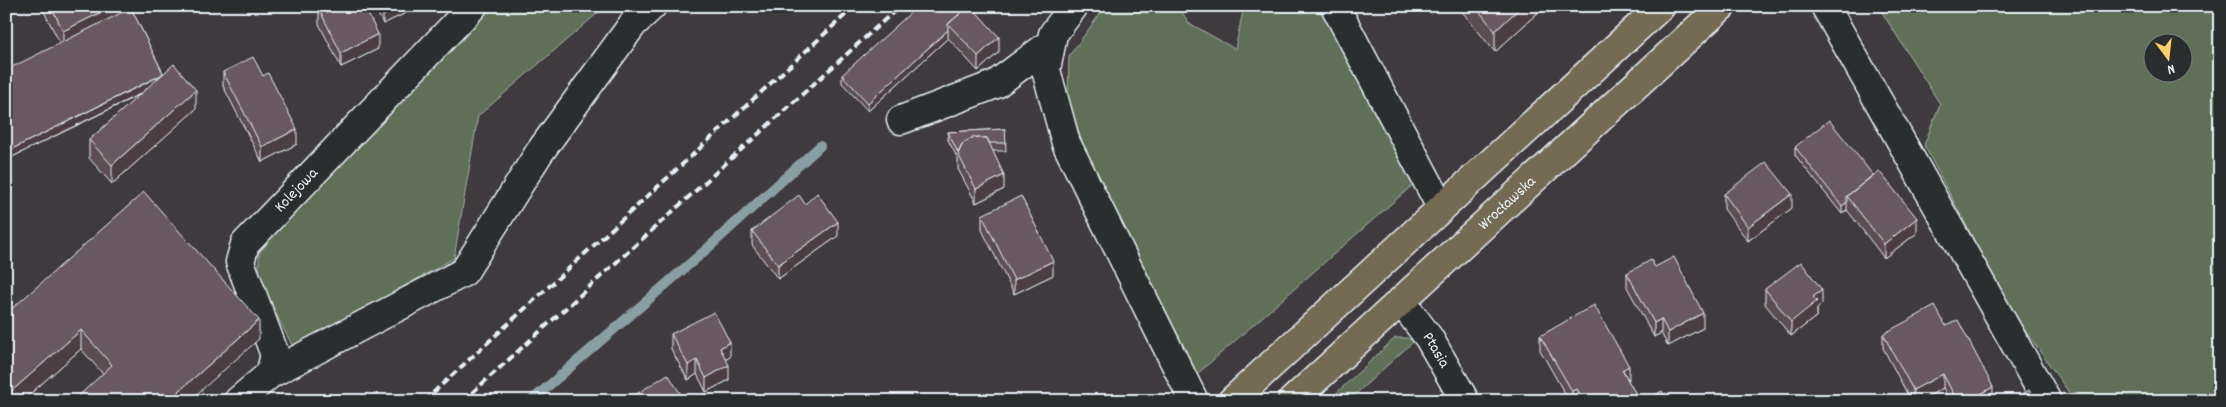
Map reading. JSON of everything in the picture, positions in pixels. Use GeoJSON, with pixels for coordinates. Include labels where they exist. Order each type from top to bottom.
{"type":"FeatureCollection","features":[{"type":"Feature","properties":{"kind":"main road"},"geometry":{"type":"LineString","coordinates":[[1232,401],[1661,6]]}},
{"type":"Feature","properties":{"kind":"main road","name":"Wrocławska"},"geometry":{"type":"LineString","coordinates":[[1292,401],[1402,302],[1722,6]]}},
{"type":"Feature","properties":{"kind":"street"},"geometry":{"type":"LineString","coordinates":[[238,401],[270,374],[464,272],[539,153],[633,24],[652,6]]}},
{"type":"Feature","properties":{"kind":"street"},"geometry":{"type":"LineString","coordinates":[[1074,6],[1053,34],[1046,70],[1066,143],[1194,401]]}},
{"type":"Feature","properties":{"kind":"street"},"geometry":{"type":"LineString","coordinates":[[1335,6],[1441,207]]}},
{"type":"Feature","properties":{"kind":"street"},"geometry":{"type":"LineString","coordinates":[[1825,6],[2047,401]]}},
{"type":"Feature","properties":{"kind":"street","name":"Kolejowa"},"geometry":{"type":"LineString","coordinates":[[270,374],[275,355],[240,262],[245,244],[460,12]]}},
{"type":"Feature","properties":{"kind":"street"},"geometry":{"type":"LineString","coordinates":[[902,120],[996,84],[1051,43]]}},
{"type":"Feature","properties":{"kind":"street","name":"Ptasia"},"geometry":{"type":"LineString","coordinates":[[1402,302],[1429,338],[1465,401]]}},
{"type":"Feature","properties":{"kind":"green space"},"geometry":{"type":"Polygon","coordinates":[[[486,6],[606,6],[478,116],[454,258],[294,349],[259,281],[259,253],[313,188],[486,6]]]}},
{"type":"Feature","properties":{"kind":"green space"},"geometry":{"type":"Polygon","coordinates":[[[1178,6],[1189,23],[1235,49],[1244,6],[1321,6],[1415,183],[1196,375],[1082,144],[1068,100],[1069,56],[1105,7],[1178,6]]]}},
{"type":"Feature","properties":{"kind":"green space"},"geometry":{"type":"Polygon","coordinates":[[[1878,6],[2220,6],[2220,401],[2075,401],[2010,309],[1924,145],[1940,104],[1878,6]]]}},
{"type":"Feature","properties":{"kind":"green space"},"geometry":{"type":"Polygon","coordinates":[[[1395,338],[1407,338],[1414,341],[1348,401],[1328,401],[1395,338]]]}},
{"type":"Feature","properties":{"kind":"building"},"geometry":{"type":"Polygon","coordinates":[[[51,6],[114,6],[63,31],[51,6]]]}},
{"type":"Feature","properties":{"kind":"building"},"geometry":{"type":"Polygon","coordinates":[[[325,6],[364,6],[378,34],[341,53],[319,9],[325,6]]]}},
{"type":"Feature","properties":{"kind":"building"},"geometry":{"type":"Polygon","coordinates":[[[378,6],[403,6],[383,16],[378,6]]]}},
{"type":"Feature","properties":{"kind":"building"},"geometry":{"type":"Polygon","coordinates":[[[918,6],[969,6],[948,24],[948,30],[868,103],[842,75],[918,6]]]}},
{"type":"Feature","properties":{"kind":"building"},"geometry":{"type":"Polygon","coordinates":[[[969,6],[999,37],[978,56],[948,24],[969,6]]]}},
{"type":"Feature","properties":{"kind":"building"},"geometry":{"type":"Polygon","coordinates":[[[1475,6],[1522,6],[1495,31],[1475,6]]]}},
{"type":"Feature","properties":{"kind":"building"},"geometry":{"type":"Polygon","coordinates":[[[131,8],[163,73],[6,152],[6,70],[131,8]]]}},
{"type":"Feature","properties":{"kind":"building"},"geometry":{"type":"Polygon","coordinates":[[[253,57],[263,76],[268,73],[297,129],[262,147],[223,72],[253,57]]]}},
{"type":"Feature","properties":{"kind":"building"},"geometry":{"type":"Polygon","coordinates":[[[174,64],[196,90],[112,165],[89,140],[174,64]]]}},
{"type":"Feature","properties":{"kind":"building"},"geometry":{"type":"Polygon","coordinates":[[[1829,120],[1873,175],[1847,196],[1847,202],[1842,206],[1795,147],[1829,120]]]}},
{"type":"Feature","properties":{"kind":"building"},"geometry":{"type":"Polygon","coordinates":[[[1005,129],[1006,143],[989,143],[987,138],[974,137],[963,143],[958,153],[948,132],[1005,129]]]}},
{"type":"Feature","properties":{"kind":"building"},"geometry":{"type":"Polygon","coordinates":[[[974,137],[987,138],[1004,175],[976,189],[958,154],[963,143],[974,137]]]}},
{"type":"Feature","properties":{"kind":"building"},"geometry":{"type":"Polygon","coordinates":[[[1766,162],[1792,194],[1748,227],[1724,194],[1766,162]]]}},
{"type":"Feature","properties":{"kind":"building"},"geometry":{"type":"Polygon","coordinates":[[[1879,171],[1917,218],[1884,244],[1847,196],[1879,171]]]}},
{"type":"Feature","properties":{"kind":"building"},"geometry":{"type":"Polygon","coordinates":[[[144,192],[259,320],[168,401],[73,401],[112,365],[81,330],[6,396],[6,314],[144,192]]]}},
{"type":"Feature","properties":{"kind":"building"},"geometry":{"type":"Polygon","coordinates":[[[817,193],[838,222],[778,265],[752,231],[799,195],[805,204],[817,193]]]}},
{"type":"Feature","properties":{"kind":"building"},"geometry":{"type":"Polygon","coordinates":[[[1021,196],[1053,261],[1014,280],[982,215],[1021,196]]]}},
{"type":"Feature","properties":{"kind":"building"},"geometry":{"type":"Polygon","coordinates":[[[1674,257],[1703,313],[1668,332],[1661,319],[1654,323],[1627,273],[1651,260],[1655,267],[1674,257]]]}},
{"type":"Feature","properties":{"kind":"building"},"geometry":{"type":"Polygon","coordinates":[[[1801,262],[1822,290],[1813,297],[1817,301],[1791,322],[1765,289],[1801,262]]]}},
{"type":"Feature","properties":{"kind":"building"},"geometry":{"type":"Polygon","coordinates":[[[1594,305],[1629,366],[1622,370],[1640,401],[1584,401],[1577,389],[1572,391],[1540,336],[1594,305]]]}},
{"type":"Feature","properties":{"kind":"building"},"geometry":{"type":"Polygon","coordinates":[[[1935,306],[1946,326],[1958,320],[1993,387],[1968,401],[1957,401],[1943,374],[1913,390],[1883,334],[1935,306]]]}},
{"type":"Feature","properties":{"kind":"building"},"geometry":{"type":"Polygon","coordinates":[[[714,312],[730,342],[720,348],[729,365],[706,378],[697,360],[688,365],[671,334],[714,312]]]}},
{"type":"Feature","properties":{"kind":"building"},"geometry":{"type":"Polygon","coordinates":[[[668,374],[685,401],[627,400],[668,374]]]}},
{"type":"Feature","properties":{"kind":"building"},"geometry":{"type":"Polygon","coordinates":[[[2029,390],[2035,401],[2012,401],[2029,390]]]}},
{"type":"Feature","properties":{"kind":"building"},"geometry":{"type":"Polygon","coordinates":[[[1662,391],[1668,401],[1644,401],[1662,391]]]}},
{"type":"Feature","properties":{"kind":"waterway"},"geometry":{"type":"LineString","coordinates":[[531,401],[708,248],[820,146]]}},
{"type":"Feature","properties":{"kind":"railway"},"geometry":{"type":"LineString","coordinates":[[424,401],[855,6]]}},
{"type":"Feature","properties":{"kind":"railway"},"geometry":{"type":"LineString","coordinates":[[463,401],[900,6]]}}]}
